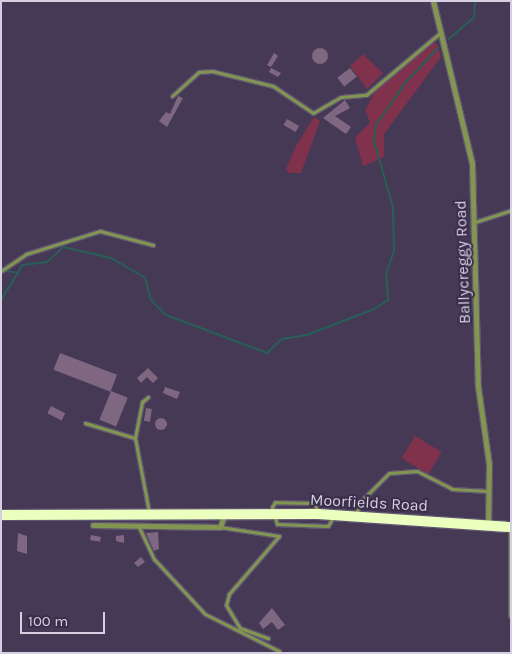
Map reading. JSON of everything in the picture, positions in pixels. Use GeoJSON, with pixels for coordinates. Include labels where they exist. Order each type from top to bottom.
{"type":"FeatureCollection","features":[{"type":"Feature","properties":{"kind":"highway","name":"Moorfields Road"},"geometry":{"type":"LineString","coordinates":[[1,515],[150,513],[318,514],[511,527]]}},
{"type":"Feature","properties":{"kind":"street","name":"Ballycreggy Road"},"geometry":{"type":"LineString","coordinates":[[433,1],[472,163],[478,387],[488,491],[488,526]]}},
{"type":"Feature","properties":{"kind":"street"},"geometry":{"type":"LineString","coordinates":[[93,525],[220,527],[225,513]]}},
{"type":"Feature","properties":{"kind":"street"},"geometry":{"type":"LineString","coordinates":[[511,527],[511,615]]}},
{"type":"Feature","properties":{"kind":"lane"},"geometry":{"type":"LineString","coordinates":[[172,96],[199,72],[212,71],[273,86],[313,113],[341,97],[366,95],[441,32]]}},
{"type":"Feature","properties":{"kind":"lane"},"geometry":{"type":"LineString","coordinates":[[475,222],[511,210]]}},
{"type":"Feature","properties":{"kind":"lane"},"geometry":{"type":"LineString","coordinates":[[1,271],[36,251],[100,232],[153,245]]}},
{"type":"Feature","properties":{"kind":"lane"},"geometry":{"type":"LineString","coordinates":[[148,397],[142,402],[135,438],[150,513]]}},
{"type":"Feature","properties":{"kind":"lane"},"geometry":{"type":"LineString","coordinates":[[85,423],[135,438]]}},
{"type":"Feature","properties":{"kind":"lane"},"geometry":{"type":"LineString","coordinates":[[356,516],[357,506],[389,473],[417,471],[452,489],[488,491]]}},
{"type":"Feature","properties":{"kind":"lane"},"geometry":{"type":"LineString","coordinates":[[272,513],[277,524],[328,526],[335,515]]}},
{"type":"Feature","properties":{"kind":"lane"},"geometry":{"type":"LineString","coordinates":[[138,525],[154,559],[205,614],[246,638],[279,651]]}},
{"type":"Feature","properties":{"kind":"lane"},"geometry":{"type":"LineString","coordinates":[[220,527],[280,539],[227,601],[231,617],[249,633],[268,638]]}},
{"type":"Feature","properties":{"kind":"lane"},"geometry":{"type":"LineString","coordinates":[[246,638],[249,633]]}},
{"type":"Feature","properties":{"kind":"shaded area"},"geometry":{"type":"Polygon","coordinates":[[[432,43],[437,44],[441,57],[384,134],[384,157],[363,166],[355,138],[370,122],[365,111],[375,91],[432,43]]]}},
{"type":"Feature","properties":{"kind":"shaded area"},"geometry":{"type":"Polygon","coordinates":[[[363,54],[383,73],[367,89],[350,66],[363,54]]]}},
{"type":"Feature","properties":{"kind":"shaded area"},"geometry":{"type":"Polygon","coordinates":[[[314,117],[320,121],[301,173],[289,173],[286,169],[296,146],[314,117]]]}},
{"type":"Feature","properties":{"kind":"shaded area"},"geometry":{"type":"Polygon","coordinates":[[[415,436],[442,452],[428,474],[402,458],[415,436]]]}},
{"type":"Feature","properties":{"kind":"building"},"geometry":{"type":"Polygon","coordinates":[[[317,48],[323,48],[328,53],[326,62],[317,64],[312,59],[312,53],[317,48]]]}},
{"type":"Feature","properties":{"kind":"building"},"geometry":{"type":"Polygon","coordinates":[[[274,53],[278,56],[271,67],[267,65],[274,53]]]}},
{"type":"Feature","properties":{"kind":"building"},"geometry":{"type":"Polygon","coordinates":[[[271,68],[281,73],[278,77],[269,72],[271,68]]]}},
{"type":"Feature","properties":{"kind":"building"},"geometry":{"type":"Polygon","coordinates":[[[350,68],[357,77],[344,87],[337,78],[350,68]]]}},
{"type":"Feature","properties":{"kind":"building"},"geometry":{"type":"Polygon","coordinates":[[[178,96],[183,98],[167,127],[159,121],[166,112],[170,114],[178,96]]]}},
{"type":"Feature","properties":{"kind":"building"},"geometry":{"type":"Polygon","coordinates":[[[345,100],[350,108],[335,116],[351,127],[346,134],[323,118],[345,100]]]}},
{"type":"Feature","properties":{"kind":"building"},"geometry":{"type":"Polygon","coordinates":[[[287,119],[299,126],[296,132],[284,125],[287,119]]]}},
{"type":"Feature","properties":{"kind":"building"},"geometry":{"type":"Polygon","coordinates":[[[60,353],[117,375],[110,392],[54,370],[60,353]]]}},
{"type":"Feature","properties":{"kind":"building"},"geometry":{"type":"Polygon","coordinates":[[[148,368],[158,378],[153,383],[147,377],[141,383],[137,378],[148,368]]]}},
{"type":"Feature","properties":{"kind":"building"},"geometry":{"type":"Polygon","coordinates":[[[165,387],[180,392],[177,399],[163,393],[165,387]]]}},
{"type":"Feature","properties":{"kind":"building"},"geometry":{"type":"Polygon","coordinates":[[[111,391],[128,398],[116,426],[99,420],[111,391]]]}},
{"type":"Feature","properties":{"kind":"building"},"geometry":{"type":"Polygon","coordinates":[[[51,406],[65,413],[62,420],[47,413],[51,406]]]}},
{"type":"Feature","properties":{"kind":"building"},"geometry":{"type":"Polygon","coordinates":[[[146,408],[152,409],[150,422],[144,421],[146,408]]]}},
{"type":"Feature","properties":{"kind":"building"},"geometry":{"type":"Polygon","coordinates":[[[159,418],[163,418],[167,424],[163,430],[159,430],[155,426],[155,422],[159,418]]]}},
{"type":"Feature","properties":{"kind":"building"},"geometry":{"type":"Polygon","coordinates":[[[158,532],[159,549],[154,551],[146,533],[158,532]]]}},
{"type":"Feature","properties":{"kind":"building"},"geometry":{"type":"Polygon","coordinates":[[[18,533],[27,536],[27,554],[17,551],[18,533]]]}},
{"type":"Feature","properties":{"kind":"building"},"geometry":{"type":"Polygon","coordinates":[[[91,535],[101,537],[100,542],[90,540],[91,535]]]}},
{"type":"Feature","properties":{"kind":"building"},"geometry":{"type":"Polygon","coordinates":[[[124,535],[124,543],[116,541],[116,536],[124,535]]]}},
{"type":"Feature","properties":{"kind":"building"},"geometry":{"type":"Polygon","coordinates":[[[141,557],[145,562],[138,567],[134,563],[141,557]]]}},
{"type":"Feature","properties":{"kind":"building"},"geometry":{"type":"Polygon","coordinates":[[[272,608],[285,625],[278,630],[272,622],[263,629],[259,623],[272,608]]]}},
{"type":"Feature","properties":{"kind":"waterway"},"geometry":{"type":"LineString","coordinates":[[449,39],[474,17],[475,1]]}},
{"type":"Feature","properties":{"kind":"waterway"},"geometry":{"type":"LineString","coordinates":[[6,271],[18,273],[22,265],[47,262],[63,247],[111,258],[145,278],[151,300],[166,315],[267,353],[282,339],[307,335],[374,309],[388,300],[386,274],[394,251],[393,207],[374,141],[376,125],[406,82],[438,48]]}},
{"type":"Feature","properties":{"kind":"waterway"},"geometry":{"type":"LineString","coordinates":[[1,300],[17,274]]}}]}
